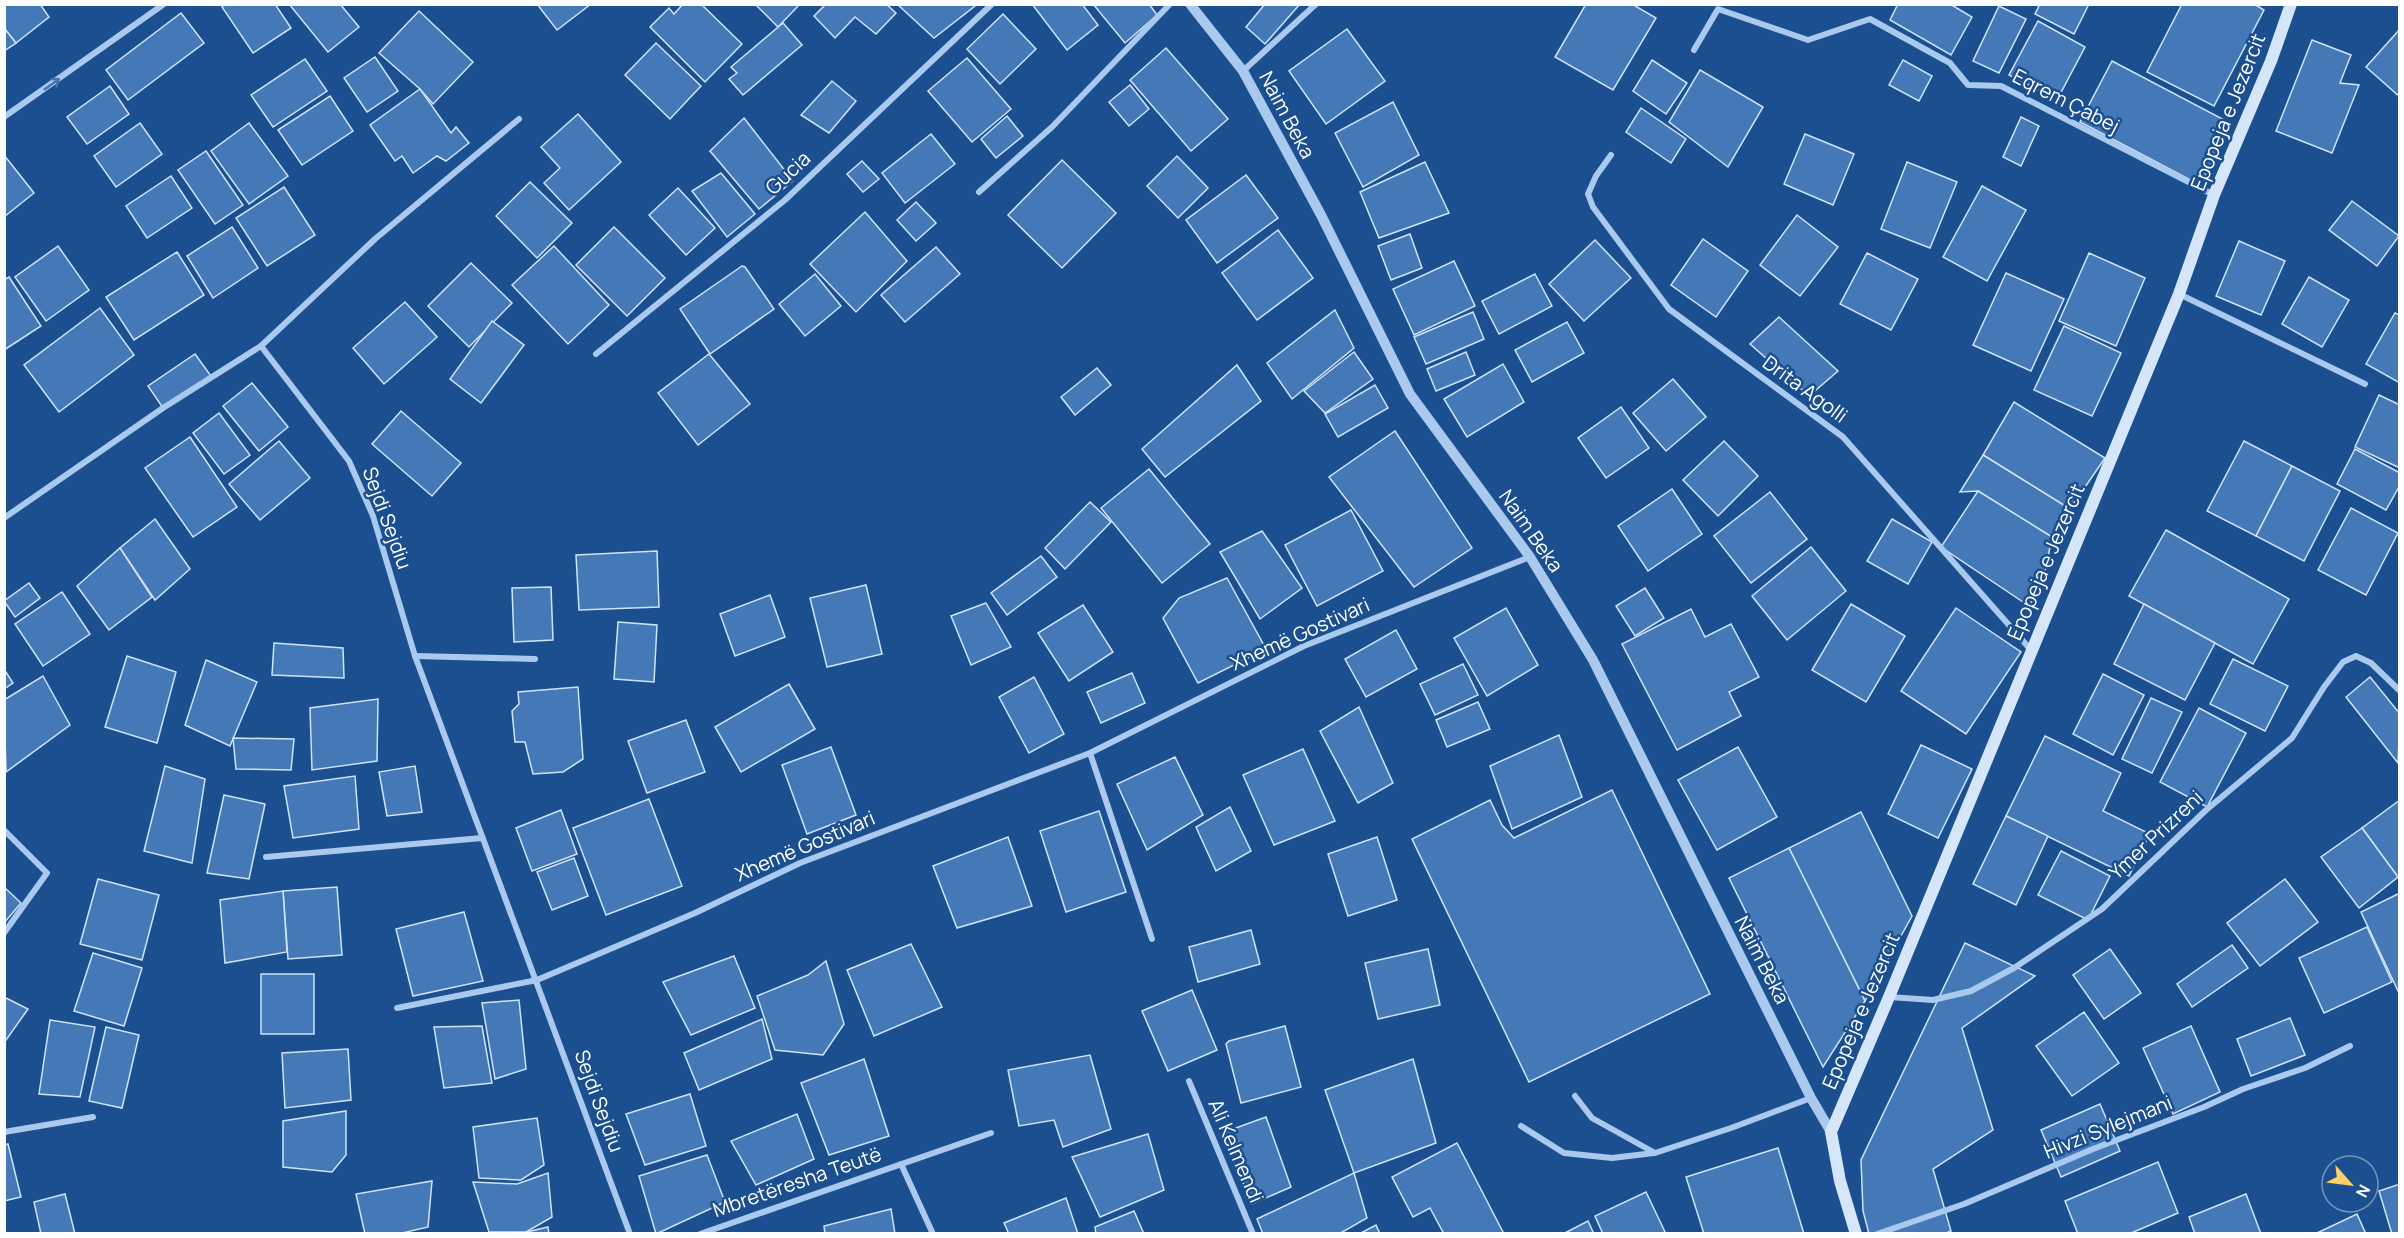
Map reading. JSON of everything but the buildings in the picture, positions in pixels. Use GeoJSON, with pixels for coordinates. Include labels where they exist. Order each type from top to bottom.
{"type":"FeatureCollection","features":[{"type":"Feature","properties":{"kind":"main road","name":"Epopeja e Jezercit"},"geometry":{"type":"LineString","coordinates":[[1831,1132],[2179,294],[2214,195],[2271,61],[2291,4]]}},
{"type":"Feature","properties":{"kind":"main road"},"geometry":{"type":"LineString","coordinates":[[1831,1132],[1840,1181],[1856,1233]]}},
{"type":"Feature","properties":{"kind":"street"},"geometry":{"type":"LineString","coordinates":[[4,117],[164,4]]}},
{"type":"Feature","properties":{"kind":"street","name":"Gucia"},"geometry":{"type":"LineString","coordinates":[[596,354],[785,200],[992,4]]}},
{"type":"Feature","properties":{"kind":"street"},"geometry":{"type":"LineString","coordinates":[[979,192],[1052,127],[1170,4]]}},
{"type":"Feature","properties":{"kind":"street","name":"Naim Beka"},"geometry":{"type":"LineString","coordinates":[[1190,4],[1243,71],[1321,215],[1410,394],[1530,557],[1593,660],[1810,1098],[1831,1132]]}},
{"type":"Feature","properties":{"kind":"street"},"geometry":{"type":"LineString","coordinates":[[1243,71],[1316,4]]}},
{"type":"Feature","properties":{"kind":"street","name":"Eqrem Çabej"},"geometry":{"type":"LineString","coordinates":[[1694,50],[1718,9],[1808,40],[1870,19],[1950,63],[1968,85],[2001,86],[2214,195]]}},
{"type":"Feature","properties":{"kind":"street"},"geometry":{"type":"LineString","coordinates":[[4,518],[163,408],[261,346],[375,240],[519,119]]}},
{"type":"Feature","properties":{"kind":"street","name":"Drita Agolli"},"geometry":{"type":"LineString","coordinates":[[1611,155],[1596,176],[1588,194],[1593,207],[1669,309],[1843,436],[2031,651]]}},
{"type":"Feature","properties":{"kind":"street"},"geometry":{"type":"LineString","coordinates":[[2179,294],[2365,384]]}},
{"type":"Feature","properties":{"kind":"street","name":"Sejdi Sejdiu"},"geometry":{"type":"LineString","coordinates":[[261,346],[349,461],[374,516],[416,656],[630,1233]]}},
{"type":"Feature","properties":{"kind":"street","name":"Xhemë Gostivari"},"geometry":{"type":"LineString","coordinates":[[537,980],[695,913],[800,863],[1090,753],[1304,646],[1530,557]]}},
{"type":"Feature","properties":{"kind":"street"},"geometry":{"type":"LineString","coordinates":[[416,656],[535,659]]}},
{"type":"Feature","properties":{"kind":"street","name":"Ymer Prizreni"},"geometry":{"type":"LineString","coordinates":[[1889,997],[1933,1000],[1971,991],[2014,968],[2102,909],[2205,811],[2292,738],[2324,687],[2343,662],[2356,656],[2371,663],[2400,691]]}},
{"type":"Feature","properties":{"kind":"street"},"geometry":{"type":"LineString","coordinates":[[1090,753],[1152,939]]}},
{"type":"Feature","properties":{"kind":"street"},"geometry":{"type":"LineString","coordinates":[[4,830],[47,873],[4,933]]}},
{"type":"Feature","properties":{"kind":"street"},"geometry":{"type":"LineString","coordinates":[[266,857],[482,838]]}},
{"type":"Feature","properties":{"kind":"street"},"geometry":{"type":"LineString","coordinates":[[397,1008],[537,980]]}},
{"type":"Feature","properties":{"kind":"street","name":"Hivzi Sylejmani"},"geometry":{"type":"LineString","coordinates":[[1876,1233],[1964,1204],[2243,1089],[2305,1068],[2350,1046]]}},
{"type":"Feature","properties":{"kind":"street","name":"Ali Kelmendi"},"geometry":{"type":"LineString","coordinates":[[1189,1081],[1253,1233]]}},
{"type":"Feature","properties":{"kind":"street"},"geometry":{"type":"LineString","coordinates":[[1575,1096],[1592,1118],[1655,1153]]}},
{"type":"Feature","properties":{"kind":"street"},"geometry":{"type":"LineString","coordinates":[[1521,1126],[1564,1153],[1612,1158],[1655,1153],[1731,1128],[1810,1098]]}},
{"type":"Feature","properties":{"kind":"street"},"geometry":{"type":"LineString","coordinates":[[4,1132],[93,1117]]}},
{"type":"Feature","properties":{"kind":"street"},"geometry":{"type":"LineString","coordinates":[[901,1164],[991,1132]]}},
{"type":"Feature","properties":{"kind":"street","name":"Mbretëresha Teutë"},"geometry":{"type":"LineString","coordinates":[[700,1233],[901,1164],[933,1233]]}}]}
